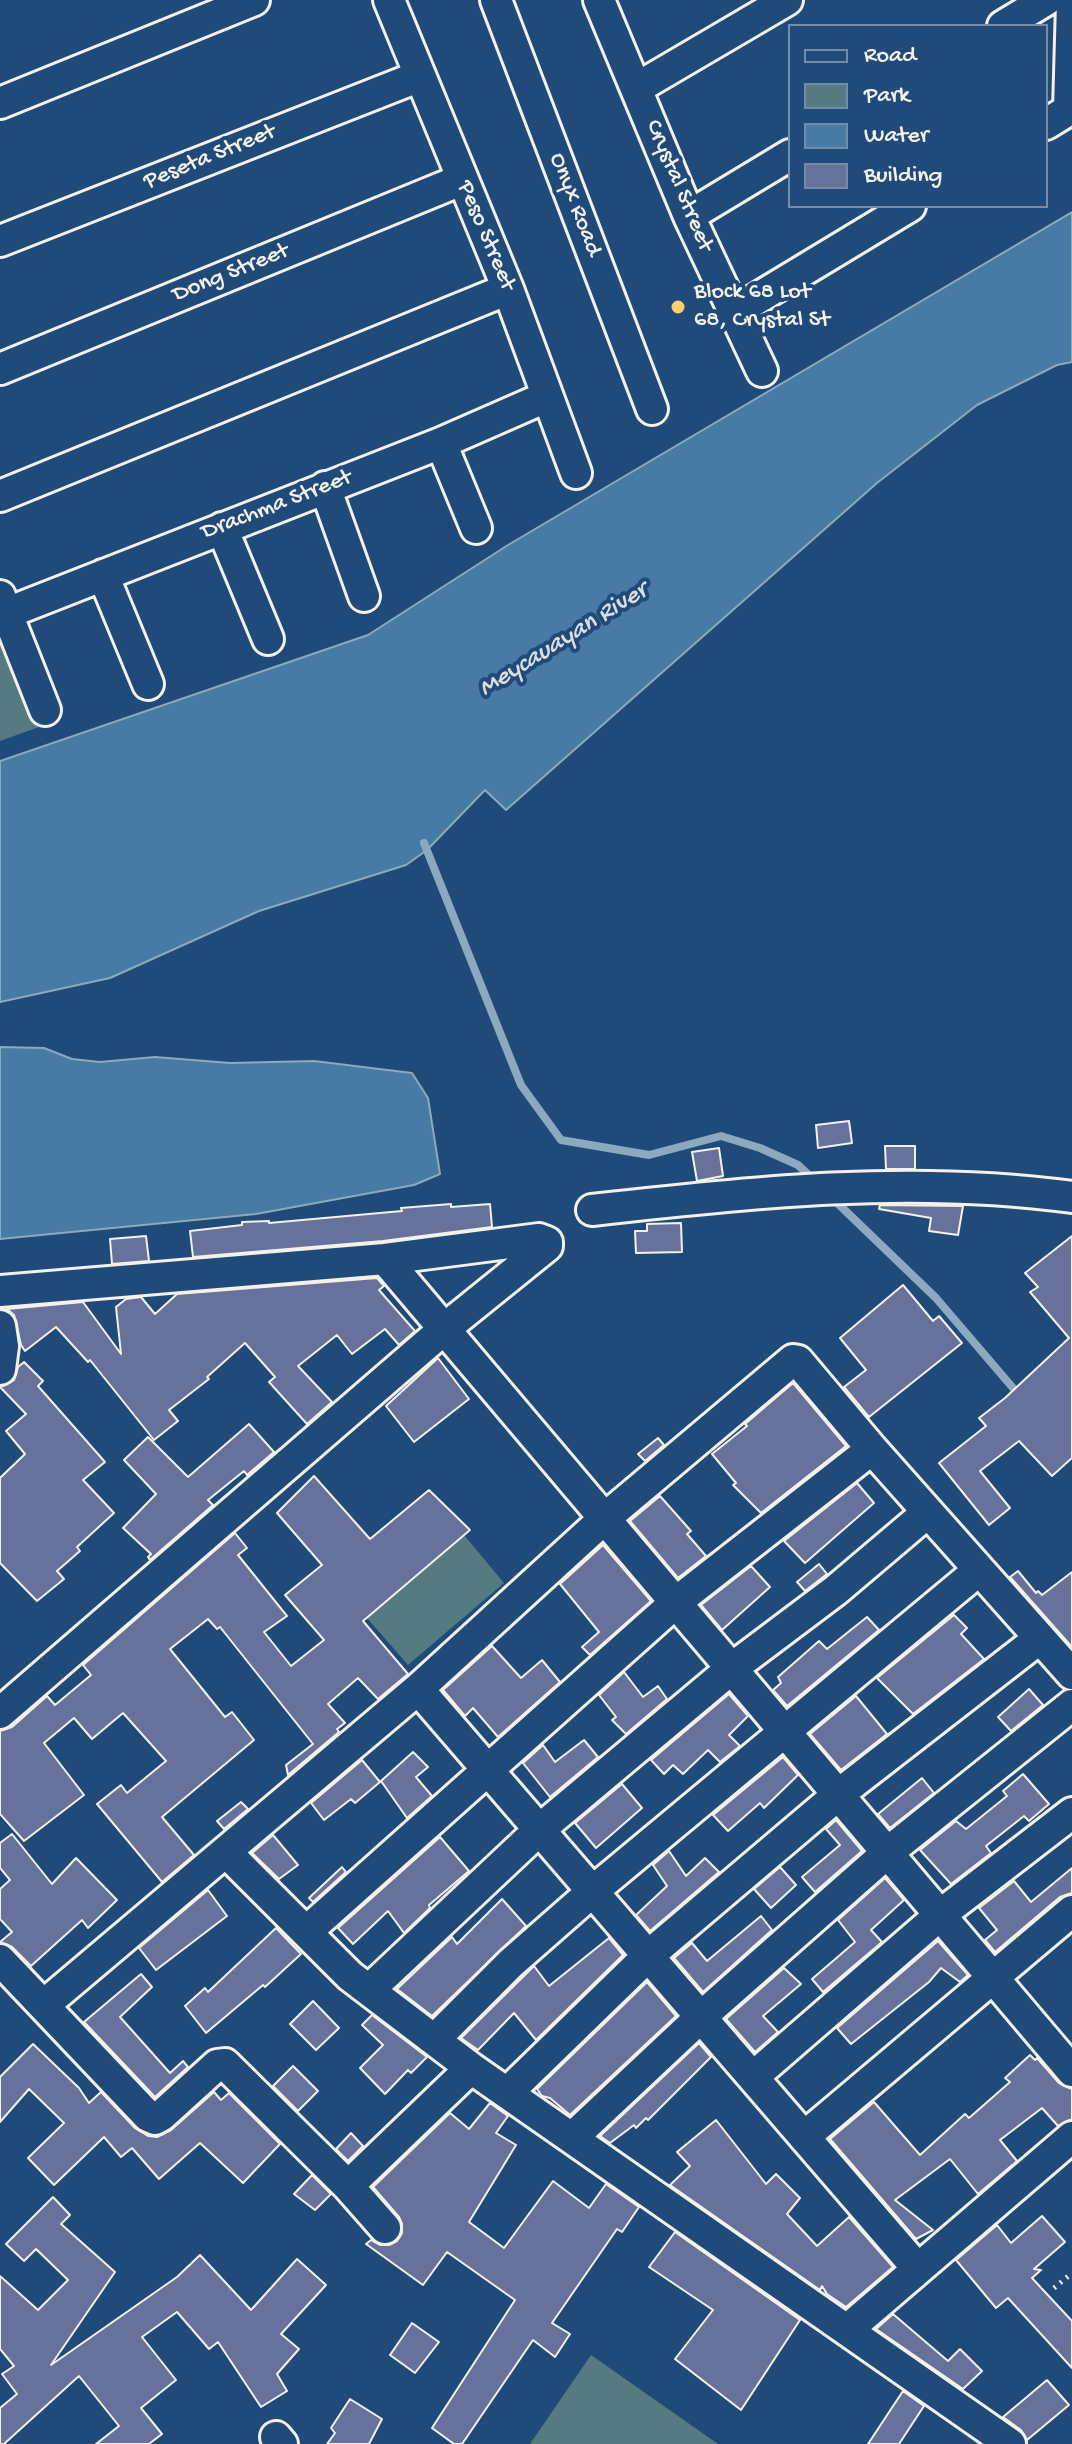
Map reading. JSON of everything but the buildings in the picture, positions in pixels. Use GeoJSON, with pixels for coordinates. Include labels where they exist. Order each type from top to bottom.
{"type":"FeatureCollection","features":[{"type":"Feature","properties":{"kind":"street"},"geometry":{"type":"LineString","coordinates":[[0,103],[254,0]]}},
{"type":"Feature","properties":{"kind":"street","name":"Peso Street"},"geometry":{"type":"LineString","coordinates":[[389,0],[508,289],[576,473]]}},
{"type":"Feature","properties":{"kind":"street","name":"Onyx Road"},"geometry":{"type":"LineString","coordinates":[[496,0],[652,409]]}},
{"type":"Feature","properties":{"kind":"street","name":"Crystal Street"},"geometry":{"type":"LineString","coordinates":[[599,0],[689,216],[762,371]]}},
{"type":"Feature","properties":{"kind":"street"},"geometry":{"type":"LineString","coordinates":[[637,88],[787,0]]}},
{"type":"Feature","properties":{"kind":"street"},"geometry":{"type":"LineString","coordinates":[[1006,24],[1046,0]]}},
{"type":"Feature","properties":{"kind":"street"},"geometry":{"type":"LineString","coordinates":[[1062,114],[1072,3]]}},
{"type":"Feature","properties":{"kind":"street","name":"Peseta Street"},"geometry":{"type":"LineString","coordinates":[[0,241],[420,76]]}},
{"type":"Feature","properties":{"kind":"street"},"geometry":{"type":"LineString","coordinates":[[689,216],[788,156]]}},
{"type":"Feature","properties":{"kind":"street","name":"Dong Street"},"geometry":{"type":"LineString","coordinates":[[0,369],[461,180]]}},
{"type":"Feature","properties":{"kind":"street"},"geometry":{"type":"LineString","coordinates":[[733,313],[907,208]]}},
{"type":"Feature","properties":{"kind":"street"},"geometry":{"type":"LineString","coordinates":[[0,496],[508,289]]}},
{"type":"Feature","properties":{"kind":"street","name":"Drachma Street"},"geometry":{"type":"LineString","coordinates":[[4,605],[103,575],[441,443],[546,397]]}},
{"type":"Feature","properties":{"kind":"street"},"geometry":{"type":"LineString","coordinates":[[441,443],[476,528]]}},
{"type":"Feature","properties":{"kind":"street"},"geometry":{"type":"LineString","coordinates":[[325,487],[364,596]]}},
{"type":"Feature","properties":{"kind":"street"},"geometry":{"type":"LineString","coordinates":[[222,528],[268,639]]}},
{"type":"Feature","properties":{"kind":"street"},"geometry":{"type":"LineString","coordinates":[[103,575],[148,684]]}},
{"type":"Feature","properties":{"kind":"street"},"geometry":{"type":"LineString","coordinates":[[4,605],[45,710]]}},
{"type":"Feature","properties":{"kind":"street"},"geometry":{"type":"LineString","coordinates":[[592,1210],[730,1194],[873,1187],[1009,1188],[1072,1197]]}},
{"type":"Feature","properties":{"kind":"street"},"geometry":{"type":"LineString","coordinates":[[0,1291],[385,1259],[539,1239],[547,1242],[545,1250],[443,1330],[0,1713]]}},
{"type":"Feature","properties":{"kind":"street"},"geometry":{"type":"LineString","coordinates":[[385,1259],[1072,2071]]}},
{"type":"Feature","properties":{"kind":"street"},"geometry":{"type":"LineString","coordinates":[[0,1326],[3,1346],[0,1369]]}},
{"type":"Feature","properties":{"kind":"street"},"geometry":{"type":"LineString","coordinates":[[44,2005],[418,1689],[604,1519],[793,1360],[798,1361],[1072,1674]]}},
{"type":"Feature","properties":{"kind":"street"},"geometry":{"type":"LineString","coordinates":[[306,1932],[675,1603],[872,1449]]}},
{"type":"Feature","properties":{"kind":"street"},"geometry":{"type":"LineString","coordinates":[[369,1990],[539,1830],[731,1669],[836,1590],[928,1512]]}},
{"type":"Feature","properties":{"kind":"street"},"geometry":{"type":"LineString","coordinates":[[435,2039],[511,1963],[593,1891],[979,1570]]}},
{"type":"Feature","properties":{"kind":"street"},"geometry":{"type":"LineString","coordinates":[[508,2092],[648,1956],[839,1794],[1040,1638]]}},
{"type":"Feature","properties":{"kind":"street"},"geometry":{"type":"LineString","coordinates":[[418,1689],[918,2269]]}},
{"type":"Feature","properties":{"kind":"street"},"geometry":{"type":"LineString","coordinates":[[573,2137],[702,2016],[887,1853],[1072,1705]]}},
{"type":"Feature","properties":{"kind":"street"},"geometry":{"type":"LineString","coordinates":[[753,2077],[940,1915],[1072,1813]]}},
{"type":"Feature","properties":{"kind":"street"},"geometry":{"type":"LineString","coordinates":[[227,1853],[350,1976],[471,2068],[1010,2444]]}},
{"type":"Feature","properties":{"kind":"street"},"geometry":{"type":"LineString","coordinates":[[804,2137],[1072,1911]]}},
{"type":"Feature","properties":{"kind":"street"},"geometry":{"type":"LineString","coordinates":[[0,1960],[148,2116],[155,2119],[217,2065],[225,2064],[348,2186],[385,2228]]}},
{"type":"Feature","properties":{"kind":"street"},"geometry":{"type":"LineString","coordinates":[[348,2186],[471,2068]]}},
{"type":"Feature","properties":{"kind":"street"},"geometry":{"type":"LineString","coordinates":[[847,2330],[1072,2137]]}},
{"type":"Feature","properties":{"kind":"path"},"geometry":{"type":"LineString","coordinates":[[1054,2288],[1072,2273]]}},
{"type":"Feature","properties":{"kind":"green space"},"geometry":{"type":"Polygon","coordinates":[[[0,628],[39,727],[0,741],[0,628]]]}},
{"type":"Feature","properties":{"kind":"green space"},"geometry":{"type":"Polygon","coordinates":[[[464,1535],[504,1583],[408,1665],[367,1618],[464,1535]]]}},
{"type":"Feature","properties":{"kind":"green space"},"geometry":{"type":"Polygon","coordinates":[[[591,2355],[718,2444],[530,2444],[591,2355]]]}},
{"type":"Feature","properties":{"kind":"water","name":"Meycauayan River"},"geometry":{"type":"Polygon","coordinates":[[[1072,212],[1072,362],[1057,365],[977,405],[877,483],[506,810],[485,790],[427,850],[406,865],[259,911],[110,978],[0,1002],[0,761],[368,635],[508,545],[1072,212]]]}},
{"type":"Feature","properties":{"kind":"water"},"geometry":{"type":"Polygon","coordinates":[[[0,1047],[44,1048],[72,1059],[100,1062],[155,1057],[230,1063],[314,1061],[412,1073],[428,1098],[440,1174],[414,1185],[256,1214],[0,1239],[0,1047]]]}},
{"type":"Feature","properties":{"kind":"waterway"},"geometry":{"type":"LineString","coordinates":[[424,843],[521,1085],[561,1140],[649,1155],[721,1136],[760,1148],[798,1165],[815,1181]]}},
{"type":"Feature","properties":{"kind":"waterway"},"geometry":{"type":"LineString","coordinates":[[830,1196],[936,1298],[1019,1395]]}},
{"type":"Feature","properties":{"kind":"place","name":"Block 68 Lot 68, Crystal St"},"geometry":{"type":"Point","coordinates":[678,307]}}]}
